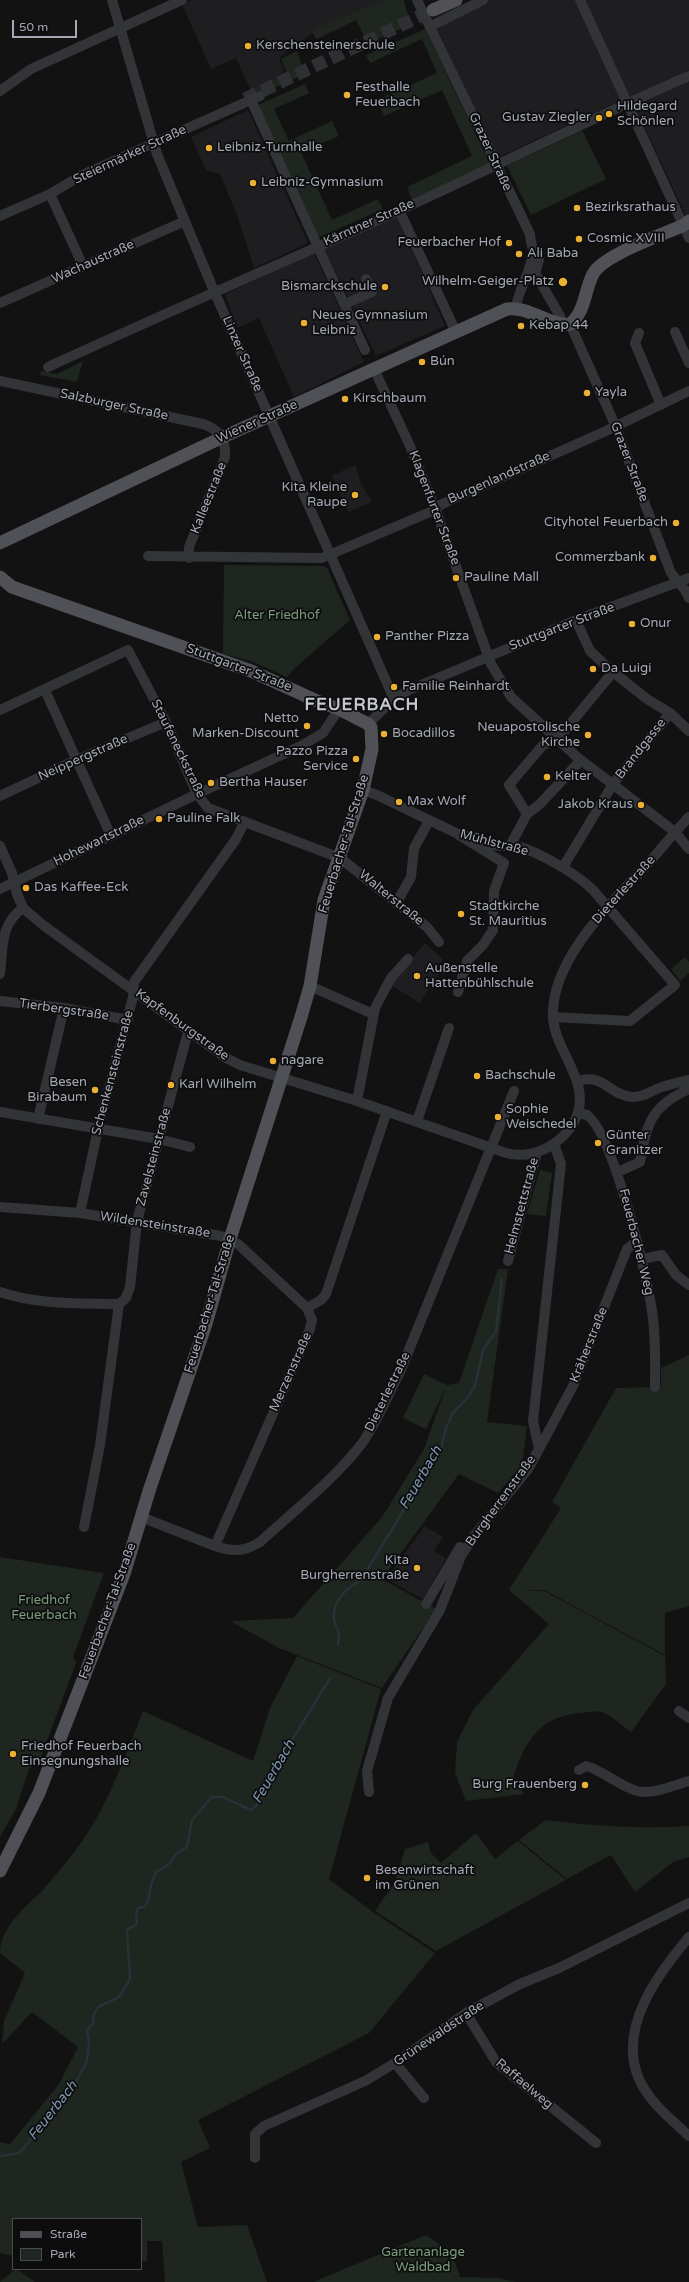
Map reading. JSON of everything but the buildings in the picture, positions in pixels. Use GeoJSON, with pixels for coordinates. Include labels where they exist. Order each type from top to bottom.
{"type":"FeatureCollection","features":[{"type":"Feature","properties":{"kind":"main road"},"geometry":{"type":"LineString","coordinates":[[432,7],[456,0]]}},
{"type":"Feature","properties":{"kind":"main road"},"geometry":{"type":"LineString","coordinates":[[516,308],[564,324],[577,319],[578,306],[593,274],[599,266],[611,257],[688,227]]}},
{"type":"Feature","properties":{"kind":"main road","name":"Wiener Straße"},"geometry":{"type":"LineString","coordinates":[[0,542],[223,437],[507,309],[516,308]]}},
{"type":"Feature","properties":{"kind":"main road","name":"Stuttgarter Straße"},"geometry":{"type":"LineString","coordinates":[[0,577],[12,587],[223,660],[339,709],[368,724]]}},
{"type":"Feature","properties":{"kind":"main road","name":"Feuerbacher-Tal-Straße"},"geometry":{"type":"LineString","coordinates":[[0,1871],[39,1793],[124,1574],[141,1517],[206,1324],[230,1239],[310,986],[324,900],[363,790],[373,739],[373,731],[368,724]]}},
{"type":"Feature","properties":{"kind":"street","name":"Linzer Straße"},"geometry":{"type":"LineString","coordinates":[[112,0],[154,143],[185,221],[214,291],[394,699]]}},
{"type":"Feature","properties":{"kind":"street"},"geometry":{"type":"LineString","coordinates":[[0,91],[31,69],[182,0]]}},
{"type":"Feature","properties":{"kind":"street","name":"Grazer Straße"},"geometry":{"type":"LineString","coordinates":[[417,0],[432,7],[431,26],[530,234],[533,250],[516,308]]}},
{"type":"Feature","properties":{"kind":"street"},"geometry":{"type":"LineString","coordinates":[[431,26],[483,0]]}},
{"type":"Feature","properties":{"kind":"street"},"geometry":{"type":"LineString","coordinates":[[580,0],[688,227]]}},
{"type":"Feature","properties":{"kind":"street","name":"Kärntner Straße"},"geometry":{"type":"LineString","coordinates":[[48,366],[399,210],[628,102],[689,76]]}},
{"type":"Feature","properties":{"kind":"street","name":"Steiermärker Straße"},"geometry":{"type":"LineString","coordinates":[[0,216],[50,194],[82,175],[255,98],[317,246]]}},
{"type":"Feature","properties":{"kind":"street"},"geometry":{"type":"LineString","coordinates":[[50,194],[83,266]]}},
{"type":"Feature","properties":{"kind":"street"},"geometry":{"type":"LineString","coordinates":[[399,210],[456,332]]}},
{"type":"Feature","properties":{"kind":"street","name":"Wachaustraße"},"geometry":{"type":"LineString","coordinates":[[0,303],[185,221]]}},
{"type":"Feature","properties":{"kind":"street"},"geometry":{"type":"LineString","coordinates":[[317,246],[366,350]]}},
{"type":"Feature","properties":{"kind":"street"},"geometry":{"type":"LineString","coordinates":[[538,260],[540,278],[554,302],[564,324]]}},
{"type":"Feature","properties":{"kind":"street"},"geometry":{"type":"LineString","coordinates":[[345,304],[372,292],[366,279]]}},
{"type":"Feature","properties":{"kind":"street","name":"Grazer Straße"},"geometry":{"type":"LineString","coordinates":[[564,324],[616,426],[671,574],[685,590],[689,598]]}},
{"type":"Feature","properties":{"kind":"street"},"geometry":{"type":"LineString","coordinates":[[675,332],[689,362]]}},
{"type":"Feature","properties":{"kind":"street"},"geometry":{"type":"LineString","coordinates":[[639,333],[634,343],[661,405]]}},
{"type":"Feature","properties":{"kind":"street","name":"Klagenfurter Straße"},"geometry":{"type":"LineString","coordinates":[[374,369],[410,446],[435,508],[488,656],[510,697],[581,760],[676,832],[689,849]]}},
{"type":"Feature","properties":{"kind":"street","name":"Salzburger Straße"},"geometry":{"type":"LineString","coordinates":[[0,380],[204,424],[213,428],[223,437]]}},
{"type":"Feature","properties":{"kind":"street","name":"Burgenlandstraße"},"geometry":{"type":"LineString","coordinates":[[148,556],[189,558],[322,558],[616,426],[689,391]]}},
{"type":"Feature","properties":{"kind":"street","name":"Kalleestraße"},"geometry":{"type":"LineString","coordinates":[[189,558],[189,547],[225,457],[226,448],[223,437]]}},
{"type":"Feature","properties":{"kind":"street","name":"Stuttgarter Straße"},"geometry":{"type":"LineString","coordinates":[[368,724],[394,699],[409,690],[576,620],[689,578]]}},
{"type":"Feature","properties":{"kind":"street"},"geometry":{"type":"LineString","coordinates":[[576,620],[587,647],[613,672],[647,699],[670,713],[689,731]]}},
{"type":"Feature","properties":{"kind":"street","name":"Staufeneckstraße"},"geometry":{"type":"LineString","coordinates":[[45,690],[128,650],[166,722],[197,794],[208,808],[244,823],[340,858]]}},
{"type":"Feature","properties":{"kind":"street"},"geometry":{"type":"LineString","coordinates":[[527,814],[509,785],[543,745],[557,740],[613,672]]}},
{"type":"Feature","properties":{"kind":"street"},"geometry":{"type":"LineString","coordinates":[[0,710],[45,690],[111,836]]}},
{"type":"Feature","properties":{"kind":"street","name":"Hohewartstraße"},"geometry":{"type":"LineString","coordinates":[[0,889],[197,794],[301,746],[323,733],[339,709]]}},
{"type":"Feature","properties":{"kind":"street","name":"Brandgasse"},"geometry":{"type":"LineString","coordinates":[[563,867],[614,784],[670,713]]}},
{"type":"Feature","properties":{"kind":"street","name":"Neippergstraße"},"geometry":{"type":"LineString","coordinates":[[0,796],[76,760],[166,722]]}},
{"type":"Feature","properties":{"kind":"street"},"geometry":{"type":"LineString","coordinates":[[510,846],[527,814],[540,804],[581,760]]}},
{"type":"Feature","properties":{"kind":"street","name":"Mühlstraße"},"geometry":{"type":"LineString","coordinates":[[363,790],[377,795],[458,834],[468,834],[492,845],[518,847],[563,867],[584,881],[607,905],[675,985],[630,1021],[553,1018]]}},
{"type":"Feature","properties":{"kind":"street","name":"Dieterlestraße"},"geometry":{"type":"LineString","coordinates":[[553,1018],[557,990],[565,968],[607,905],[689,817]]}},
{"type":"Feature","properties":{"kind":"street"},"geometry":{"type":"LineString","coordinates":[[398,902],[411,878],[416,844],[429,820]]}},
{"type":"Feature","properties":{"kind":"street","name":"Schenkensteinstraße"},"geometry":{"type":"LineString","coordinates":[[80,1213],[98,1129],[128,1020],[134,991],[134,982],[236,839],[244,823]]}},
{"type":"Feature","properties":{"kind":"street"},"geometry":{"type":"LineString","coordinates":[[458,834],[463,839],[504,863],[492,900],[494,917],[492,930],[483,946],[467,961],[458,992]]}},
{"type":"Feature","properties":{"kind":"street"},"geometry":{"type":"LineString","coordinates":[[0,846],[23,908],[9,919],[6,929],[0,974]]}},
{"type":"Feature","properties":{"kind":"street","name":"Walterstraße"},"geometry":{"type":"LineString","coordinates":[[340,858],[398,902],[427,927],[439,942]]}},
{"type":"Feature","properties":{"kind":"street","name":"Kapfenburgstraße"},"geometry":{"type":"LineString","coordinates":[[23,908],[43,925],[188,1032],[233,1062],[357,1100],[492,1148],[513,1154],[537,1152]]}},
{"type":"Feature","properties":{"kind":"street"},"geometry":{"type":"LineString","coordinates":[[357,1100],[373,1014],[386,986],[408,959]]}},
{"type":"Feature","properties":{"kind":"street"},"geometry":{"type":"LineString","coordinates":[[310,986],[373,1014]]}},
{"type":"Feature","properties":{"kind":"street","name":"Tierbergstraße"},"geometry":{"type":"LineString","coordinates":[[0,1001],[64,1008],[128,1020]]}},
{"type":"Feature","properties":{"kind":"street"},"geometry":{"type":"LineString","coordinates":[[38,1120],[64,1008]]}},
{"type":"Feature","properties":{"kind":"street"},"geometry":{"type":"LineString","coordinates":[[537,1152],[554,1144],[569,1129],[578,1113],[578,1081],[558,1040],[553,1018]]}},
{"type":"Feature","properties":{"kind":"street"},"geometry":{"type":"LineString","coordinates":[[417,1121],[450,1028]]}},
{"type":"Feature","properties":{"kind":"street","name":"Zavelsteinstraße"},"geometry":{"type":"LineString","coordinates":[[84,1527],[100,1446],[119,1304],[126,1298],[130,1287],[137,1221],[188,1032]]}},
{"type":"Feature","properties":{"kind":"street"},"geometry":{"type":"LineString","coordinates":[[578,1081],[592,1078],[598,1079],[622,1094],[633,1097],[646,1095],[670,1084],[689,1080]]}},
{"type":"Feature","properties":{"kind":"street"},"geometry":{"type":"LineString","coordinates":[[618,1172],[640,1162],[645,1131],[662,1104],[689,1089]]}},
{"type":"Feature","properties":{"kind":"street","name":"Dieterlestraße"},"geometry":{"type":"LineString","coordinates":[[141,1517],[215,1546],[228,1550],[244,1550],[260,1542],[333,1474],[363,1441],[400,1372],[514,1091]]}},
{"type":"Feature","properties":{"kind":"street"},"geometry":{"type":"LineString","coordinates":[[307,1308],[321,1300],[326,1294],[387,1111]]}},
{"type":"Feature","properties":{"kind":"street"},"geometry":{"type":"LineString","coordinates":[[0,1112],[38,1120],[159,1139],[190,1147]]}},
{"type":"Feature","properties":{"kind":"street","name":"Feuerbacher Weg"},"geometry":{"type":"LineString","coordinates":[[578,1113],[586,1115],[595,1124],[618,1172],[642,1260],[653,1312],[655,1387]]}},
{"type":"Feature","properties":{"kind":"street","name":"Burgherrenstraße"},"geometry":{"type":"LineString","coordinates":[[368,1792],[367,1771],[388,1698],[440,1610],[461,1556],[474,1536],[528,1469],[539,1448],[533,1421],[561,1164],[554,1144]]}},
{"type":"Feature","properties":{"kind":"street","name":"Helmstettstraße"},"geometry":{"type":"LineString","coordinates":[[508,1261],[537,1152]]}},
{"type":"Feature","properties":{"kind":"street","name":"Wildensteinstraße"},"geometry":{"type":"LineString","coordinates":[[0,1207],[80,1213],[137,1221],[230,1239],[257,1260],[307,1308]]}},
{"type":"Feature","properties":{"kind":"street","name":"Kräherstraße"},"geometry":{"type":"LineString","coordinates":[[539,1448],[573,1386],[627,1249],[636,1242]]}},
{"type":"Feature","properties":{"kind":"street"},"geometry":{"type":"LineString","coordinates":[[642,1260],[662,1255],[676,1275],[689,1286]]}},
{"type":"Feature","properties":{"kind":"street"},"geometry":{"type":"LineString","coordinates":[[0,1292],[29,1299],[57,1303],[119,1304]]}},
{"type":"Feature","properties":{"kind":"street","name":"Merzenstraße"},"geometry":{"type":"LineString","coordinates":[[215,1546],[310,1329],[312,1320],[307,1308]]}},
{"type":"Feature","properties":{"kind":"street"},"geometry":{"type":"LineString","coordinates":[[426,1604],[464,1541],[474,1536]]}},
{"type":"Feature","properties":{"kind":"street"},"geometry":{"type":"LineString","coordinates":[[679,1711],[689,1718]]}},
{"type":"Feature","properties":{"kind":"street"},"geometry":{"type":"LineString","coordinates":[[579,1770],[586,1766],[596,1769],[637,1791],[651,1791],[689,1781]]}},
{"type":"Feature","properties":{"kind":"street","name":"Grünewaldstraße"},"geometry":{"type":"LineString","coordinates":[[255,2158],[255,2134],[264,2126],[356,2086],[396,2063],[466,2013],[520,1984],[559,1968],[689,1904]]}},
{"type":"Feature","properties":{"kind":"street"},"geometry":{"type":"LineString","coordinates":[[689,1937],[650,1989],[635,2032],[632,2053],[640,2080],[650,2096],[689,2136]]}},
{"type":"Feature","properties":{"kind":"street","name":"Raffaelweg"},"geometry":{"type":"LineString","coordinates":[[466,2013],[496,2062],[596,2143]]}},
{"type":"Feature","properties":{"kind":"street"},"geometry":{"type":"LineString","coordinates":[[396,2063],[424,2098]]}},
{"type":"Feature","properties":{"kind":"shaded area","name":"Kerschensteinerschule"},"geometry":{"type":"Polygon","coordinates":[[[192,0],[388,0],[311,34],[279,58],[286,78],[253,95],[236,58],[211,69],[182,4],[192,0]]]}},
{"type":"Feature","properties":{"kind":"shaded area"},"geometry":{"type":"Polygon","coordinates":[[[490,0],[689,0],[689,217],[687,218],[630,96],[497,158],[437,29],[490,0]]]}},
{"type":"Feature","properties":{"kind":"shaded area","name":"Leibniz-Gymnasium"},"geometry":{"type":"Polygon","coordinates":[[[248,110],[308,243],[254,268],[237,215],[220,174],[206,170],[191,137],[248,110]]]}},
{"type":"Feature","properties":{"kind":"shaded area","name":"Bismarckschule"},"geometry":{"type":"Polygon","coordinates":[[[397,215],[445,326],[376,356],[324,248],[397,215]]]}},
{"type":"Feature","properties":{"kind":"shaded area","name":"Neues Gymnasium Leibniz"},"geometry":{"type":"Polygon","coordinates":[[[314,253],[364,362],[294,397],[259,318],[237,328],[225,294],[314,253]]]}},
{"type":"Feature","properties":{"kind":"shaded area","name":"Kita Kleine Raupe"},"geometry":{"type":"Polygon","coordinates":[[[355,465],[361,483],[372,502],[348,512],[332,476],[355,465]]]}},
{"type":"Feature","properties":{"kind":"shaded area","name":"Außenstelle Hattenbühlschule"},"geometry":{"type":"Polygon","coordinates":[[[425,943],[443,959],[440,966],[442,968],[420,1003],[391,985],[425,943]]]}},
{"type":"Feature","properties":{"kind":"shaded area","name":"Kita Burgherrenstraße"},"geometry":{"type":"Polygon","coordinates":[[[425,1526],[443,1537],[434,1551],[446,1558],[423,1599],[386,1579],[425,1526]]]}},
{"type":"Feature","properties":{"kind":"green space"},"geometry":{"type":"Polygon","coordinates":[[[383,0],[404,0],[410,25],[368,43],[356,20],[317,39],[311,31],[383,0]]]}},
{"type":"Feature","properties":{"kind":"green space"},"geometry":{"type":"Polygon","coordinates":[[[425,29],[490,164],[412,199],[407,187],[472,156],[442,90],[384,116],[377,100],[437,73],[422,39],[370,63],[366,55],[425,29]]]}},
{"type":"Feature","properties":{"kind":"green space"},"geometry":{"type":"Polygon","coordinates":[[[297,51],[305,74],[259,95],[255,89],[287,73],[281,59],[297,51]]]}},
{"type":"Feature","properties":{"kind":"green space"},"geometry":{"type":"Polygon","coordinates":[[[305,84],[309,93],[274,109],[289,141],[332,121],[339,136],[301,152],[332,220],[378,199],[383,209],[318,238],[258,105],[305,84]]]}},
{"type":"Feature","properties":{"kind":"green space"},"geometry":{"type":"Polygon","coordinates":[[[582,130],[606,179],[531,215],[507,166],[582,130]]]}},
{"type":"Feature","properties":{"kind":"green space"},"geometry":{"type":"Polygon","coordinates":[[[83,361],[77,382],[40,375],[41,371],[57,374],[83,361]]]}},
{"type":"Feature","properties":{"kind":"green space","name":"Alter Friedhof"},"geometry":{"type":"Polygon","coordinates":[[[224,565],[324,566],[327,568],[350,620],[295,668],[287,677],[251,661],[223,654],[224,565]]]}},
{"type":"Feature","properties":{"kind":"green space"},"geometry":{"type":"Polygon","coordinates":[[[685,957],[689,962],[689,973],[680,981],[671,969],[685,957]]]}},
{"type":"Feature","properties":{"kind":"green space"},"geometry":{"type":"Polygon","coordinates":[[[540,1170],[552,1173],[546,1216],[527,1214],[540,1170]]]}},
{"type":"Feature","properties":{"kind":"green space"},"geometry":{"type":"Polygon","coordinates":[[[498,1269],[508,1269],[487,1422],[527,1426],[522,1465],[498,1493],[459,1474],[382,1579],[436,1609],[382,1688],[279,1648],[230,1621],[293,1618],[382,1517],[424,1449],[446,1387],[426,1429],[403,1418],[424,1374],[447,1385],[459,1383],[498,1269]]]}},
{"type":"Feature","properties":{"kind":"green space"},"geometry":{"type":"Polygon","coordinates":[[[689,1355],[689,1606],[665,1613],[665,1655],[544,1590],[519,1590],[544,1591],[665,1656],[666,1684],[631,1732],[608,1715],[599,1712],[567,1715],[555,1719],[536,1733],[529,1742],[517,1766],[513,1779],[524,1794],[466,1801],[455,1773],[457,1742],[473,1710],[549,1624],[509,1590],[561,1508],[552,1502],[616,1388],[661,1387],[661,1368],[689,1355]]]}},
{"type":"Feature","properties":{"kind":"green space","name":"Friedhof Feuerbach"},"geometry":{"type":"Polygon","coordinates":[[[0,1557],[104,1573],[73,1657],[76,1663],[40,1760],[29,1769],[16,1809],[0,1837],[0,1557]]]}},
{"type":"Feature","properties":{"kind":"green space"},"geometry":{"type":"Polygon","coordinates":[[[297,1656],[381,1689],[329,1879],[373,1912],[435,1953],[369,2033],[198,2120],[210,2148],[181,2162],[198,2227],[247,2225],[267,2282],[165,2282],[162,2241],[147,2241],[147,2261],[142,2261],[142,2218],[12,2218],[12,2256],[0,2253],[0,2142],[10,2144],[59,2084],[78,2047],[32,2012],[2,2044],[4,2021],[25,1973],[0,1953],[4,1935],[14,1919],[41,1892],[84,1839],[113,1786],[143,1711],[253,1761],[270,1708],[297,1656]]]}},
{"type":"Feature","properties":{"kind":"green space"},"geometry":{"type":"Polygon","coordinates":[[[546,1820],[617,1826],[689,1826],[689,1857],[673,1862],[635,1892],[611,1855],[567,1879],[519,1840],[546,1820]]]}},
{"type":"Feature","properties":{"kind":"green space"},"geometry":{"type":"Polygon","coordinates":[[[476,1833],[495,1859],[518,1841],[566,1880],[436,1951],[375,1911],[395,1882],[405,1849],[428,1842],[431,1853],[441,1863],[476,1833]]]}},
{"type":"Feature","properties":{"kind":"green space","name":"Gartenanlage Waldbad"},"geometry":{"type":"Polygon","coordinates":[[[426,2235],[438,2243],[448,2253],[458,2270],[460,2277],[498,2278],[517,2282],[313,2282],[426,2235]]]}},
{"type":"Feature","properties":{"kind":"green space"},"geometry":{"type":"Polygon","coordinates":[[[15,2270],[18,2270],[35,2282],[0,2282],[15,2270]]]}},
{"type":"Feature","properties":{"kind":"waterway","name":"Feuerbach"},"geometry":{"type":"LineString","coordinates":[[338,1645],[339,1633],[334,1619],[335,1606],[338,1600],[346,1591],[361,1580],[441,1449],[446,1428],[453,1413],[468,1397],[475,1386],[483,1350],[496,1331],[502,1279]]}},
{"type":"Feature","properties":{"kind":"waterway","name":"Feuerbach"},"geometry":{"type":"LineString","coordinates":[[0,2156],[19,2153],[54,2108],[73,2088],[87,2061],[89,2042],[87,2030],[93,2024],[94,2014],[98,2007],[119,1997],[130,1979],[127,1929],[135,1926],[137,1922],[136,1915],[138,1908],[144,1907],[148,1902],[151,1885],[156,1872],[169,1864],[176,1854],[187,1847],[192,1820],[212,1797],[223,1797],[251,1810],[256,1806],[280,1760],[330,1678]]}},
{"type":"Feature","properties":{"kind":"tunnel"},"geometry":{"type":"LineString","coordinates":[[245,99],[433,10]]}},
{"type":"Feature","properties":{"kind":"place","name":"Kerschensteinerschule"},"geometry":{"type":"Point","coordinates":[248,46]}},
{"type":"Feature","properties":{"kind":"place","name":"Festhalle Feuerbach"},"geometry":{"type":"Point","coordinates":[347,95]}},
{"type":"Feature","properties":{"kind":"place","name":"Hildegard Schönlen"},"geometry":{"type":"Point","coordinates":[609,114]}},
{"type":"Feature","properties":{"kind":"place","name":"Gustav Ziegler"},"geometry":{"type":"Point","coordinates":[599,118]}},
{"type":"Feature","properties":{"kind":"place","name":"Leibniz-Turnhalle"},"geometry":{"type":"Point","coordinates":[209,148]}},
{"type":"Feature","properties":{"kind":"place","name":"Leibniz-Gymnasium"},"geometry":{"type":"Point","coordinates":[253,183]}},
{"type":"Feature","properties":{"kind":"place","name":"Bezirksrathaus"},"geometry":{"type":"Point","coordinates":[577,208]}},
{"type":"Feature","properties":{"kind":"place","name":"Cosmic XVIII"},"geometry":{"type":"Point","coordinates":[579,239]}},
{"type":"Feature","properties":{"kind":"place","name":"Feuerbacher Hof"},"geometry":{"type":"Point","coordinates":[509,243]}},
{"type":"Feature","properties":{"kind":"place","name":"Ali Baba"},"geometry":{"type":"Point","coordinates":[519,254]}},
{"type":"Feature","properties":{"kind":"place","name":"Wilhelm-Geiger-Platz"},"geometry":{"type":"Point","coordinates":[563,282]}},
{"type":"Feature","properties":{"kind":"place","name":"Bismarckschule"},"geometry":{"type":"Point","coordinates":[385,287]}},
{"type":"Feature","properties":{"kind":"place","name":"Neues Gymnasium Leibniz"},"geometry":{"type":"Point","coordinates":[304,323]}},
{"type":"Feature","properties":{"kind":"place","name":"Kebap 44"},"geometry":{"type":"Point","coordinates":[521,326]}},
{"type":"Feature","properties":{"kind":"place","name":"Bún"},"geometry":{"type":"Point","coordinates":[422,362]}},
{"type":"Feature","properties":{"kind":"place","name":"Yayla"},"geometry":{"type":"Point","coordinates":[587,393]}},
{"type":"Feature","properties":{"kind":"place","name":"Kirschbaum"},"geometry":{"type":"Point","coordinates":[345,399]}},
{"type":"Feature","properties":{"kind":"place","name":"Kita Kleine Raupe"},"geometry":{"type":"Point","coordinates":[355,495]}},
{"type":"Feature","properties":{"kind":"place","name":"Cityhotel Feuerbach"},"geometry":{"type":"Point","coordinates":[676,523]}},
{"type":"Feature","properties":{"kind":"place","name":"Commerzbank"},"geometry":{"type":"Point","coordinates":[653,558]}},
{"type":"Feature","properties":{"kind":"place","name":"Pauline Mall"},"geometry":{"type":"Point","coordinates":[456,578]}},
{"type":"Feature","properties":{"kind":"place","name":"Onur"},"geometry":{"type":"Point","coordinates":[632,624]}},
{"type":"Feature","properties":{"kind":"place","name":"Panther Pizza"},"geometry":{"type":"Point","coordinates":[377,637]}},
{"type":"Feature","properties":{"kind":"place","name":"Da Luigi"},"geometry":{"type":"Point","coordinates":[593,669]}},
{"type":"Feature","properties":{"kind":"place","name":"Familie Reinhardt"},"geometry":{"type":"Point","coordinates":[394,687]}},
{"type":"Feature","properties":{"kind":"place","name":"Netto Marken-Discount"},"geometry":{"type":"Point","coordinates":[307,726]}},
{"type":"Feature","properties":{"kind":"place","name":"Bocadillos"},"geometry":{"type":"Point","coordinates":[384,734]}},
{"type":"Feature","properties":{"kind":"place","name":"Neuapostolische Kirche"},"geometry":{"type":"Point","coordinates":[588,735]}},
{"type":"Feature","properties":{"kind":"place","name":"Pazzo Pizza Service"},"geometry":{"type":"Point","coordinates":[356,759]}},
{"type":"Feature","properties":{"kind":"place","name":"Kelter"},"geometry":{"type":"Point","coordinates":[547,777]}},
{"type":"Feature","properties":{"kind":"place","name":"Bertha Hauser"},"geometry":{"type":"Point","coordinates":[211,783]}},
{"type":"Feature","properties":{"kind":"place","name":"Max Wolf"},"geometry":{"type":"Point","coordinates":[399,802]}},
{"type":"Feature","properties":{"kind":"place","name":"Jakob Kraus"},"geometry":{"type":"Point","coordinates":[641,805]}},
{"type":"Feature","properties":{"kind":"place","name":"Pauline Falk"},"geometry":{"type":"Point","coordinates":[159,819]}},
{"type":"Feature","properties":{"kind":"place","name":"Das Kaffee-Eck"},"geometry":{"type":"Point","coordinates":[26,888]}},
{"type":"Feature","properties":{"kind":"place","name":"Stadtkirche St. Mauritius"},"geometry":{"type":"Point","coordinates":[461,914]}},
{"type":"Feature","properties":{"kind":"place","name":"Außenstelle Hattenbühlschule"},"geometry":{"type":"Point","coordinates":[417,976]}},
{"type":"Feature","properties":{"kind":"place","name":"nagare"},"geometry":{"type":"Point","coordinates":[273,1061]}},
{"type":"Feature","properties":{"kind":"place","name":"Bachschule"},"geometry":{"type":"Point","coordinates":[477,1076]}},
{"type":"Feature","properties":{"kind":"place","name":"Karl Wilhelm"},"geometry":{"type":"Point","coordinates":[171,1085]}},
{"type":"Feature","properties":{"kind":"place","name":"Besen Birabaum"},"geometry":{"type":"Point","coordinates":[95,1090]}},
{"type":"Feature","properties":{"kind":"place","name":"Sophie Weischedel"},"geometry":{"type":"Point","coordinates":[498,1117]}},
{"type":"Feature","properties":{"kind":"place","name":"Günter Granitzer"},"geometry":{"type":"Point","coordinates":[598,1143]}},
{"type":"Feature","properties":{"kind":"place","name":"Kita Burgherrenstraße"},"geometry":{"type":"Point","coordinates":[417,1568]}},
{"type":"Feature","properties":{"kind":"place","name":"Friedhof Feuerbach Einsegnungshalle"},"geometry":{"type":"Point","coordinates":[13,1754]}},
{"type":"Feature","properties":{"kind":"place","name":"Burg Frauenberg"},"geometry":{"type":"Point","coordinates":[585,1785]}},
{"type":"Feature","properties":{"kind":"place","name":"Besenwirtschaft im Grünen"},"geometry":{"type":"Point","coordinates":[367,1878]}},
{"type":"Feature","properties":{"kind":"district","name":"FEUERBACH"},"geometry":{"type":"Point","coordinates":[362,706]}}]}
